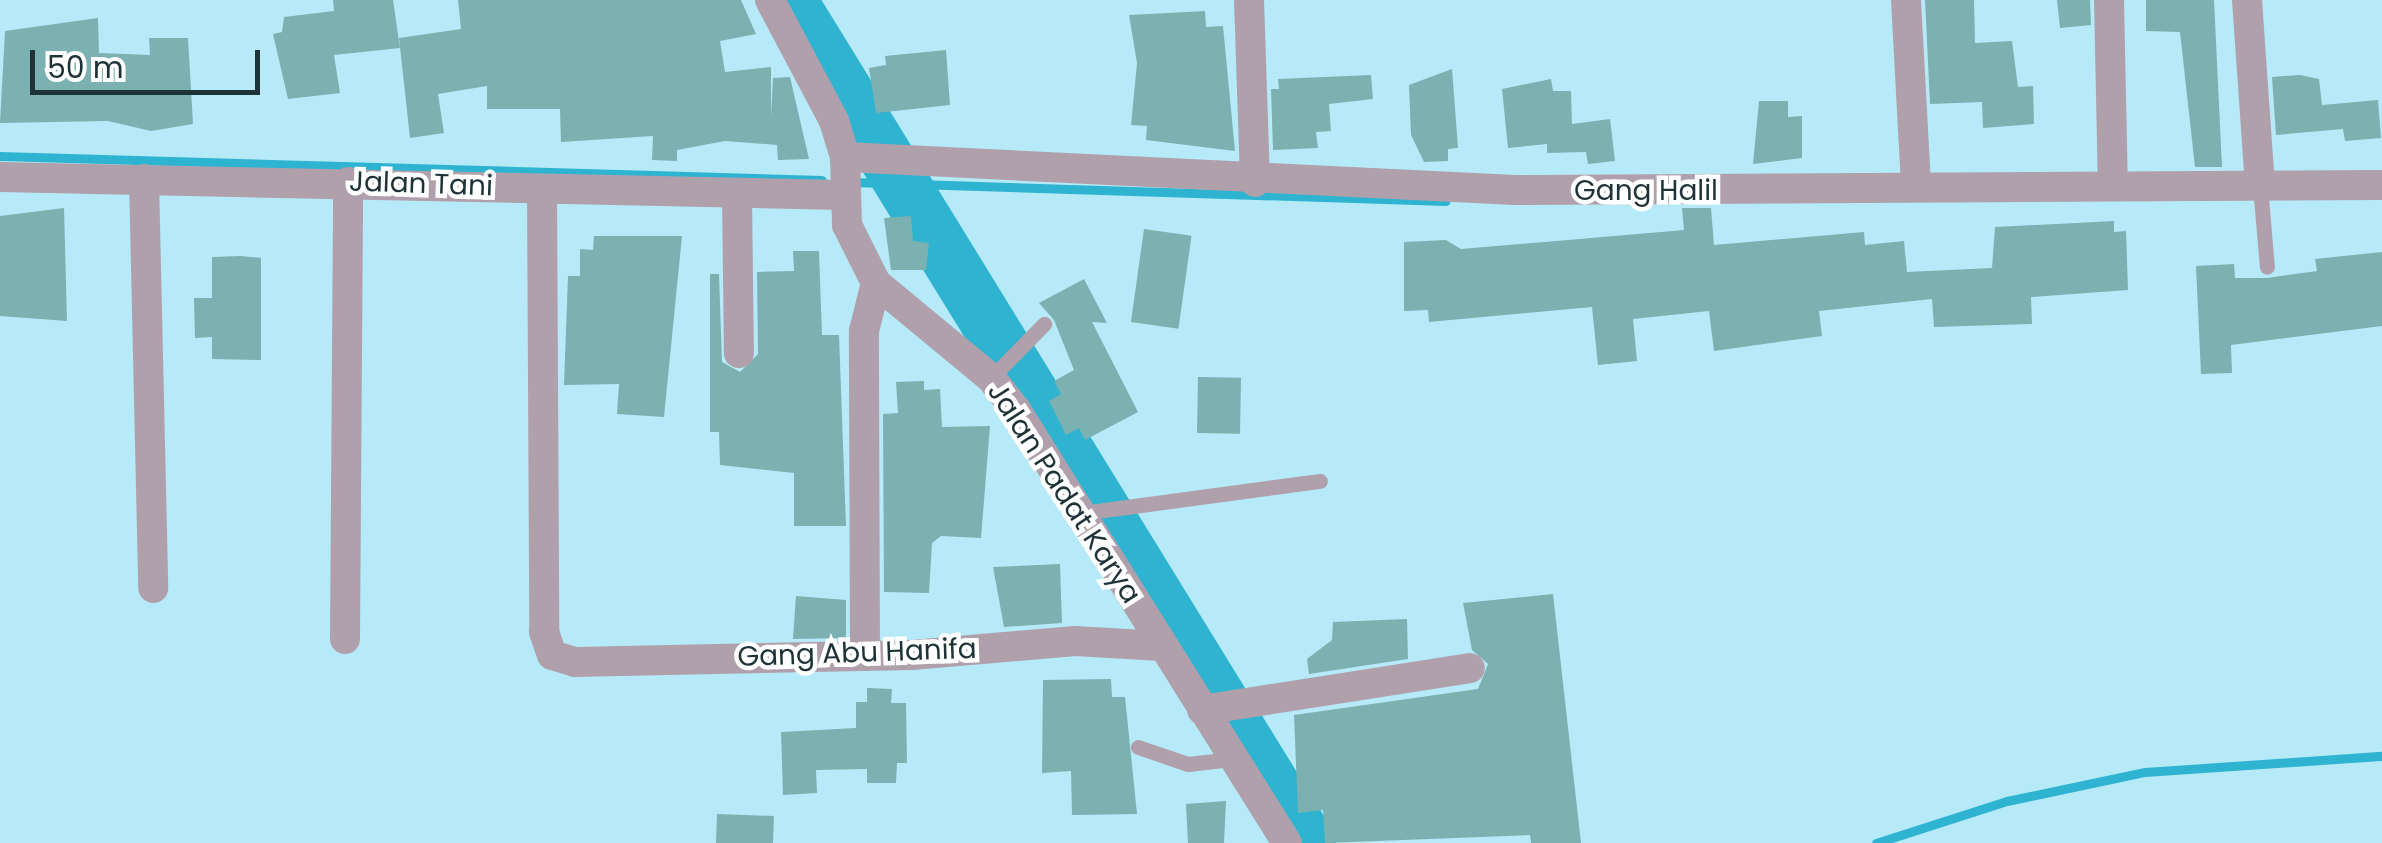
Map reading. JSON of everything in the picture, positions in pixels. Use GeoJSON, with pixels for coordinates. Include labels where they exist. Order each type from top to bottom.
{"type":"FeatureCollection","features":[{"type":"Feature","properties":{"kind":"street","name":"Jalan Padat Karya"},"geometry":{"type":"LineString","coordinates":[[770,0],[825,98],[847,173],[851,237],[876,284],[996,373],[1087,512],[1162,646],[1287,843]]}},
{"type":"Feature","properties":{"kind":"street"},"geometry":{"type":"LineString","coordinates":[[1249,0],[1255,182]]}},
{"type":"Feature","properties":{"kind":"street"},"geometry":{"type":"LineString","coordinates":[[1906,0],[1916,187]]}},
{"type":"Feature","properties":{"kind":"street"},"geometry":{"type":"LineString","coordinates":[[2109,0],[2114,185]]}},
{"type":"Feature","properties":{"kind":"street"},"geometry":{"type":"LineString","coordinates":[[2247,0],[2261,197]]}},
{"type":"Feature","properties":{"kind":"street","name":"Gang Halil"},"geometry":{"type":"LineString","coordinates":[[847,173],[910,162],[1255,182],[1535,190],[2114,185],[2261,197],[2382,185]]}},
{"type":"Feature","properties":{"kind":"street","name":"Jalan Tani"},"geometry":{"type":"LineString","coordinates":[[0,176],[737,195],[847,173]]}},
{"type":"Feature","properties":{"kind":"street"},"geometry":{"type":"LineString","coordinates":[[144,179],[153,588]]}},
{"type":"Feature","properties":{"kind":"street"},"geometry":{"type":"LineString","coordinates":[[345,638],[348,182]]}},
{"type":"Feature","properties":{"kind":"street","name":"Gang Abu Hanifa"},"geometry":{"type":"LineString","coordinates":[[542,188],[544,632],[552,655],[575,662],[865,656],[1074,642],[1162,646]]}},
{"type":"Feature","properties":{"kind":"street"},"geometry":{"type":"LineString","coordinates":[[737,195],[738,353]]}},
{"type":"Feature","properties":{"kind":"street"},"geometry":{"type":"LineString","coordinates":[[865,656],[864,331],[876,284]]}},
{"type":"Feature","properties":{"kind":"street"},"geometry":{"type":"LineString","coordinates":[[1202,710],[1470,668]]}},
{"type":"Feature","properties":{"kind":"lane"},"geometry":{"type":"LineString","coordinates":[[2261,197],[2268,267]]}},
{"type":"Feature","properties":{"kind":"lane"},"geometry":{"type":"LineString","coordinates":[[996,373],[1044,324]]}},
{"type":"Feature","properties":{"kind":"lane"},"geometry":{"type":"LineString","coordinates":[[1087,512],[1320,481]]}},
{"type":"Feature","properties":{"kind":"lane"},"geometry":{"type":"LineString","coordinates":[[1138,747],[1188,764],[1232,759]]}},
{"type":"Feature","properties":{"kind":"building"},"geometry":{"type":"Polygon","coordinates":[[[333,0],[393,0],[400,48],[334,55],[340,93],[288,99],[273,34],[282,32],[284,17],[334,11],[333,0]]]}},
{"type":"Feature","properties":{"kind":"building"},"geometry":{"type":"Polygon","coordinates":[[[458,0],[741,0],[756,34],[720,41],[725,72],[771,67],[771,117],[773,78],[790,77],[809,159],[778,160],[777,145],[725,141],[677,150],[677,161],[652,160],[653,136],[561,142],[560,109],[487,109],[487,86],[438,94],[444,133],[410,138],[399,38],[461,29],[458,0]]]}},
{"type":"Feature","properties":{"kind":"building"},"geometry":{"type":"Polygon","coordinates":[[[1925,0],[1974,0],[1975,43],[2012,41],[2018,87],[2033,86],[2034,124],[1983,128],[1982,102],[1930,104],[1925,0]]]}},
{"type":"Feature","properties":{"kind":"building"},"geometry":{"type":"Polygon","coordinates":[[[2057,0],[2090,0],[2091,25],[2060,28],[2057,0]]]}},
{"type":"Feature","properties":{"kind":"building"},"geometry":{"type":"Polygon","coordinates":[[[2146,0],[2214,0],[2222,167],[2195,167],[2180,32],[2146,31],[2146,0]]]}},
{"type":"Feature","properties":{"kind":"building"},"geometry":{"type":"Polygon","coordinates":[[[1205,11],[1206,27],[1223,26],[1235,151],[1146,140],[1147,126],[1131,125],[1137,63],[1129,15],[1205,11]]]}},
{"type":"Feature","properties":{"kind":"building"},"geometry":{"type":"Polygon","coordinates":[[[98,18],[99,53],[150,55],[149,38],[188,38],[193,124],[151,131],[108,121],[0,123],[5,31],[98,18]]]}},
{"type":"Feature","properties":{"kind":"building"},"geometry":{"type":"Polygon","coordinates":[[[946,50],[950,105],[876,113],[869,68],[886,65],[885,56],[946,50]]]}},
{"type":"Feature","properties":{"kind":"building"},"geometry":{"type":"Polygon","coordinates":[[[1452,69],[1458,148],[1448,149],[1448,161],[1424,162],[1411,135],[1409,85],[1452,69]]]}},
{"type":"Feature","properties":{"kind":"building"},"geometry":{"type":"Polygon","coordinates":[[[1371,75],[1373,99],[1329,104],[1331,131],[1316,132],[1318,148],[1273,150],[1271,89],[1279,89],[1278,79],[1371,75]]]}},
{"type":"Feature","properties":{"kind":"building"},"geometry":{"type":"Polygon","coordinates":[[[2300,75],[2319,79],[2322,105],[2378,100],[2381,138],[2345,141],[2343,129],[2276,135],[2272,77],[2300,75]]]}},
{"type":"Feature","properties":{"kind":"building"},"geometry":{"type":"Polygon","coordinates":[[[1551,79],[1553,91],[1571,91],[1572,124],[1610,119],[1615,161],[1588,164],[1586,152],[1547,153],[1547,144],[1508,148],[1502,89],[1551,79]]]}},
{"type":"Feature","properties":{"kind":"building"},"geometry":{"type":"Polygon","coordinates":[[[1759,101],[1788,101],[1788,117],[1802,116],[1802,158],[1753,164],[1759,101]]]}},
{"type":"Feature","properties":{"kind":"building"},"geometry":{"type":"Polygon","coordinates":[[[64,208],[67,321],[0,316],[0,216],[64,208]]]}},
{"type":"Feature","properties":{"kind":"building"},"geometry":{"type":"Polygon","coordinates":[[[1682,208],[1711,208],[1714,245],[1864,232],[1865,245],[1904,241],[1907,272],[1992,268],[1995,227],[2114,221],[2114,232],[2126,231],[2128,290],[2031,297],[2032,324],[1934,327],[1932,299],[1819,311],[1822,336],[1714,351],[1709,311],[1633,319],[1637,361],[1598,365],[1592,307],[1429,322],[1428,310],[1404,311],[1404,242],[1446,240],[1461,249],[1684,230],[1682,208]]]}},
{"type":"Feature","properties":{"kind":"building"},"geometry":{"type":"Polygon","coordinates":[[[911,216],[913,241],[929,243],[926,270],[891,270],[884,218],[911,216]]]}},
{"type":"Feature","properties":{"kind":"building"},"geometry":{"type":"Polygon","coordinates":[[[1144,229],[1192,236],[1178,329],[1131,322],[1144,229]]]}},
{"type":"Feature","properties":{"kind":"building"},"geometry":{"type":"Polygon","coordinates":[[[594,236],[682,236],[664,417],[617,414],[619,384],[564,385],[568,276],[580,276],[580,249],[593,250],[594,236]]]}},
{"type":"Feature","properties":{"kind":"building"},"geometry":{"type":"Polygon","coordinates":[[[793,251],[819,251],[822,335],[839,335],[846,526],[794,526],[794,473],[720,465],[719,432],[710,432],[710,274],[719,274],[722,362],[740,372],[758,354],[757,272],[794,271],[793,251]]]}},
{"type":"Feature","properties":{"kind":"building"},"geometry":{"type":"Polygon","coordinates":[[[2382,252],[2382,326],[2231,345],[2232,373],[2201,374],[2196,266],[2234,264],[2235,278],[2267,278],[2317,271],[2315,259],[2382,252]]]}},
{"type":"Feature","properties":{"kind":"building"},"geometry":{"type":"Polygon","coordinates":[[[212,257],[261,258],[261,360],[212,359],[212,337],[195,338],[194,298],[212,298],[212,257]]]}},
{"type":"Feature","properties":{"kind":"building"},"geometry":{"type":"Polygon","coordinates":[[[1084,279],[1107,323],[1092,322],[1138,412],[1085,440],[1079,428],[1066,435],[1049,401],[1061,394],[1054,381],[1074,370],[1054,320],[1039,303],[1084,279]]]}},
{"type":"Feature","properties":{"kind":"building"},"geometry":{"type":"Polygon","coordinates":[[[1198,377],[1241,378],[1240,434],[1197,433],[1198,377]]]}},
{"type":"Feature","properties":{"kind":"building"},"geometry":{"type":"Polygon","coordinates":[[[924,381],[924,390],[940,389],[942,427],[990,426],[981,538],[941,536],[932,543],[929,593],[884,592],[883,414],[898,413],[896,382],[924,381]]]}},
{"type":"Feature","properties":{"kind":"building"},"geometry":{"type":"Polygon","coordinates":[[[1060,564],[1062,623],[1004,627],[993,567],[1060,564]]]}},
{"type":"Feature","properties":{"kind":"building"},"geometry":{"type":"Polygon","coordinates":[[[1553,594],[1581,843],[1531,843],[1530,835],[1325,843],[1323,810],[1298,813],[1294,715],[1478,689],[1488,664],[1472,650],[1463,603],[1553,594]]]}},
{"type":"Feature","properties":{"kind":"building"},"geometry":{"type":"Polygon","coordinates":[[[796,596],[846,600],[846,638],[793,639],[796,596]]]}},
{"type":"Feature","properties":{"kind":"building"},"geometry":{"type":"Polygon","coordinates":[[[1407,619],[1408,659],[1309,674],[1307,659],[1332,640],[1333,622],[1407,619]]]}},
{"type":"Feature","properties":{"kind":"building"},"geometry":{"type":"Polygon","coordinates":[[[1111,679],[1112,697],[1125,697],[1137,814],[1072,815],[1071,771],[1042,773],[1043,680],[1111,679]]]}},
{"type":"Feature","properties":{"kind":"building"},"geometry":{"type":"Polygon","coordinates":[[[867,688],[892,689],[891,703],[906,703],[907,763],[897,763],[896,783],[867,783],[867,769],[816,770],[817,793],[783,795],[781,732],[856,728],[856,702],[867,702],[867,688]]]}},
{"type":"Feature","properties":{"kind":"building"},"geometry":{"type":"Polygon","coordinates":[[[1226,801],[1224,843],[1188,843],[1186,804],[1226,801]]]}},
{"type":"Feature","properties":{"kind":"building"},"geometry":{"type":"Polygon","coordinates":[[[717,814],[774,816],[773,843],[716,843],[717,814]]]}},
{"type":"Feature","properties":{"kind":"waterway"},"geometry":{"type":"LineString","coordinates":[[789,0],[1308,843]]}},
{"type":"Feature","properties":{"kind":"waterway"},"geometry":{"type":"LineString","coordinates":[[0,156],[822,180]]}},
{"type":"Feature","properties":{"kind":"waterway"},"geometry":{"type":"LineString","coordinates":[[852,182],[1446,201]]}},
{"type":"Feature","properties":{"kind":"waterway"},"geometry":{"type":"LineString","coordinates":[[1876,843],[2007,801],[2145,772],[2382,756]]}}]}
